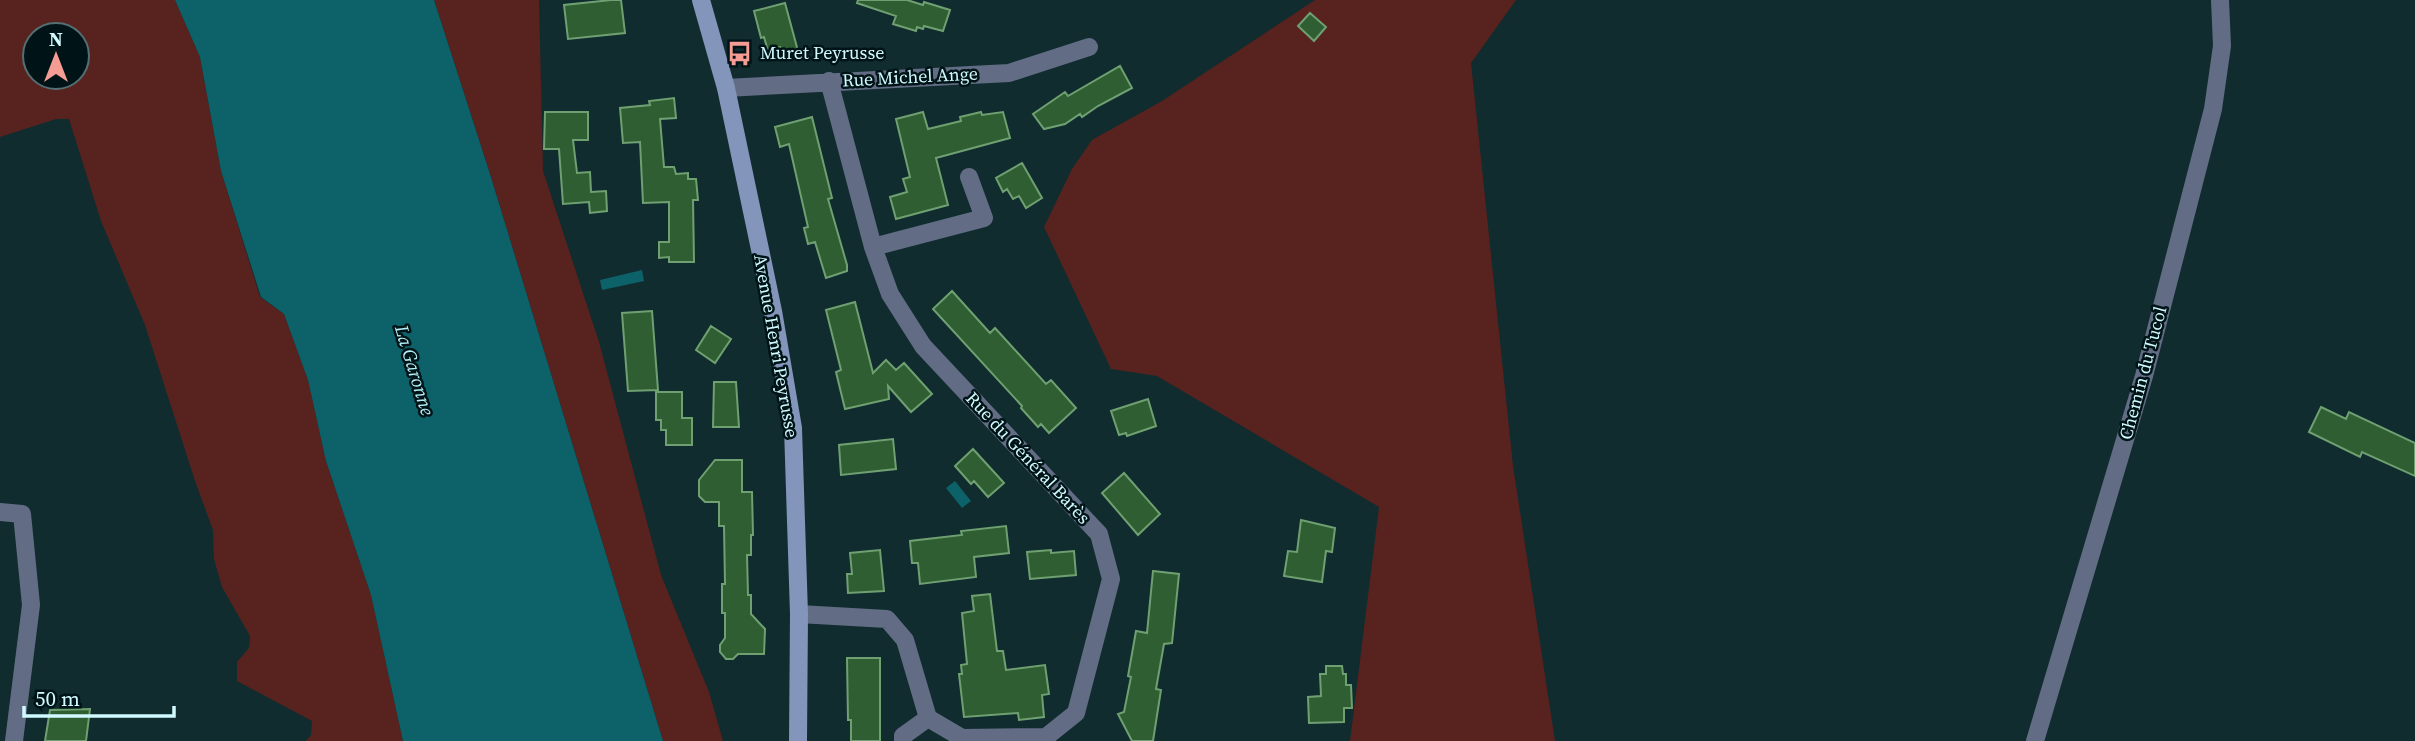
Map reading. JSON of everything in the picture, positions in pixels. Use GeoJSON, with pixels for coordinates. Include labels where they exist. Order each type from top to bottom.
{"type":"FeatureCollection","features":[{"type":"Feature","properties":{"kind":"street","name":"Avenue Henri Peyrusse"},"geometry":{"type":"LineString","coordinates":[[701,0],[726,88],[773,311],[793,428],[799,614],[798,741]]}},
{"type":"Feature","properties":{"kind":"street","name":"Chemin du Tucol"},"geometry":{"type":"LineString","coordinates":[[2035,741],[2144,376],[2209,122],[2222,47],[2220,0]]}},
{"type":"Feature","properties":{"kind":"street","name":"Rue Michel Ange"},"geometry":{"type":"LineString","coordinates":[[726,88],[1009,73],[1089,47]]}},
{"type":"Feature","properties":{"kind":"street","name":"Rue du Général Barès"},"geometry":{"type":"LineString","coordinates":[[829,81],[873,247],[890,294],[923,346],[1099,534],[1111,579],[1076,713],[1046,737],[961,738],[928,718]]}},
{"type":"Feature","properties":{"kind":"street"},"geometry":{"type":"LineString","coordinates":[[873,247],[984,218],[969,177]]}},
{"type":"Feature","properties":{"kind":"street"},"geometry":{"type":"LineString","coordinates":[[0,512],[22,514],[31,605],[14,741]]}},
{"type":"Feature","properties":{"kind":"street"},"geometry":{"type":"LineString","coordinates":[[799,614],[887,620],[905,640],[928,718],[902,736],[903,741]]}},
{"type":"Feature","properties":{"kind":"shaded area"},"geometry":{"type":"Polygon","coordinates":[[[0,0],[175,0],[200,57],[221,171],[260,297],[284,314],[308,380],[326,461],[371,595],[403,741],[306,741],[311,735],[312,721],[237,681],[237,662],[249,648],[250,636],[222,587],[214,559],[213,530],[145,325],[101,221],[69,119],[56,119],[0,137],[0,0]]]}},
{"type":"Feature","properties":{"kind":"shaded area"},"geometry":{"type":"Polygon","coordinates":[[[434,0],[539,0],[543,171],[599,342],[661,575],[709,692],[723,741],[663,741],[490,174],[434,0]]]}},
{"type":"Feature","properties":{"kind":"shaded area"},"geometry":{"type":"Polygon","coordinates":[[[1315,0],[1516,0],[1471,63],[1513,466],[1555,741],[1350,741],[1379,507],[1157,376],[1111,369],[1044,227],[1072,169],[1092,140],[1162,101],[1315,0]]]}},
{"type":"Feature","properties":{"kind":"water","name":"La Garonne"},"geometry":{"type":"Polygon","coordinates":[[[175,0],[434,0],[490,174],[663,741],[403,741],[371,595],[326,461],[308,380],[284,314],[261,297],[221,171],[200,57],[175,0]]]}},
{"type":"Feature","properties":{"kind":"water"},"geometry":{"type":"Polygon","coordinates":[[[642,270],[644,281],[602,290],[600,280],[642,270]]]}},
{"type":"Feature","properties":{"kind":"water"},"geometry":{"type":"Polygon","coordinates":[[[955,481],[971,501],[962,508],[946,488],[955,481]]]}},
{"type":"Feature","properties":{"kind":"building"},"geometry":{"type":"Polygon","coordinates":[[[621,0],[625,33],[568,39],[564,5],[621,0]]]}},
{"type":"Feature","properties":{"kind":"building"},"geometry":{"type":"Polygon","coordinates":[[[858,0],[907,0],[950,10],[943,31],[924,26],[923,29],[917,27],[916,31],[893,24],[896,16],[857,3],[858,0]]]}},
{"type":"Feature","properties":{"kind":"building"},"geometry":{"type":"Polygon","coordinates":[[[785,3],[798,51],[782,55],[780,47],[768,51],[764,37],[761,38],[754,11],[785,3]]]}},
{"type":"Feature","properties":{"kind":"building"},"geometry":{"type":"Polygon","coordinates":[[[1310,13],[1326,27],[1314,41],[1298,26],[1310,13]]]}},
{"type":"Feature","properties":{"kind":"building"},"geometry":{"type":"Polygon","coordinates":[[[1120,66],[1132,88],[1082,117],[1080,114],[1065,124],[1044,129],[1033,114],[1065,92],[1068,96],[1120,66]]]}},
{"type":"Feature","properties":{"kind":"building"},"geometry":{"type":"Polygon","coordinates":[[[674,98],[676,118],[660,119],[664,167],[674,167],[676,174],[688,173],[688,179],[696,179],[698,200],[693,200],[694,262],[669,262],[669,257],[659,258],[659,242],[669,242],[669,202],[643,203],[640,142],[623,143],[620,108],[650,105],[649,101],[674,98]]]}},
{"type":"Feature","properties":{"kind":"building"},"geometry":{"type":"Polygon","coordinates":[[[545,112],[588,112],[588,140],[573,140],[577,173],[590,172],[591,192],[606,191],[607,211],[590,213],[589,202],[563,204],[559,149],[544,149],[545,112]]]}},
{"type":"Feature","properties":{"kind":"building"},"geometry":{"type":"Polygon","coordinates":[[[923,112],[928,129],[961,121],[960,117],[981,112],[982,115],[1003,112],[1010,138],[936,158],[948,205],[896,219],[890,197],[907,192],[903,179],[910,177],[896,119],[923,112]]]}},
{"type":"Feature","properties":{"kind":"building"},"geometry":{"type":"Polygon","coordinates":[[[812,117],[832,198],[828,199],[847,265],[847,271],[826,278],[815,242],[808,244],[804,228],[808,227],[789,144],[780,147],[775,127],[812,117]]]}},
{"type":"Feature","properties":{"kind":"building"},"geometry":{"type":"Polygon","coordinates":[[[1022,163],[1042,198],[1026,208],[1019,196],[1013,199],[1007,189],[1003,192],[996,178],[1022,163]]]}},
{"type":"Feature","properties":{"kind":"building"},"geometry":{"type":"Polygon","coordinates":[[[952,291],[990,333],[995,328],[1046,384],[1051,380],[1076,408],[1049,433],[1041,424],[1038,427],[933,309],[952,291]]]}},
{"type":"Feature","properties":{"kind":"building"},"geometry":{"type":"Polygon","coordinates":[[[855,302],[873,373],[886,360],[896,370],[904,363],[932,394],[911,412],[888,386],[889,399],[845,409],[836,372],[841,370],[826,310],[855,302]]]}},
{"type":"Feature","properties":{"kind":"building"},"geometry":{"type":"Polygon","coordinates":[[[652,311],[658,390],[628,391],[622,313],[652,311]]]}},
{"type":"Feature","properties":{"kind":"building"},"geometry":{"type":"Polygon","coordinates":[[[711,326],[731,339],[715,363],[696,350],[711,326]]]}},
{"type":"Feature","properties":{"kind":"building"},"geometry":{"type":"Polygon","coordinates":[[[714,382],[736,382],[739,427],[713,427],[714,382]]]}},
{"type":"Feature","properties":{"kind":"building"},"geometry":{"type":"Polygon","coordinates":[[[656,392],[682,392],[682,418],[692,418],[692,445],[666,445],[666,430],[661,430],[661,420],[656,420],[656,392]]]}},
{"type":"Feature","properties":{"kind":"building"},"geometry":{"type":"Polygon","coordinates":[[[1148,399],[1156,426],[1127,436],[1126,433],[1119,435],[1111,411],[1148,399]]]}},
{"type":"Feature","properties":{"kind":"building"},"geometry":{"type":"Polygon","coordinates":[[[2321,407],[2346,419],[2349,412],[2415,443],[2415,476],[2362,452],[2360,457],[2309,432],[2321,407]]]}},
{"type":"Feature","properties":{"kind":"building"},"geometry":{"type":"Polygon","coordinates":[[[893,439],[896,469],[841,475],[839,445],[893,439]]]}},
{"type":"Feature","properties":{"kind":"building"},"geometry":{"type":"Polygon","coordinates":[[[973,449],[1004,483],[988,497],[974,481],[971,484],[955,466],[973,449]]]}},
{"type":"Feature","properties":{"kind":"building"},"geometry":{"type":"Polygon","coordinates":[[[715,460],[742,460],[742,492],[752,492],[753,535],[751,555],[747,555],[748,595],[751,595],[751,614],[765,629],[764,654],[738,654],[733,659],[726,659],[720,652],[720,645],[725,638],[725,613],[722,613],[722,584],[725,584],[724,526],[719,526],[719,502],[705,502],[699,496],[699,480],[715,460]]]}},
{"type":"Feature","properties":{"kind":"building"},"geometry":{"type":"Polygon","coordinates":[[[1124,473],[1160,514],[1138,535],[1102,493],[1124,473]]]}},
{"type":"Feature","properties":{"kind":"building"},"geometry":{"type":"Polygon","coordinates":[[[1301,520],[1335,528],[1332,552],[1326,551],[1322,582],[1284,576],[1288,551],[1297,552],[1301,520]]]}},
{"type":"Feature","properties":{"kind":"building"},"geometry":{"type":"Polygon","coordinates":[[[1006,526],[1009,553],[974,557],[976,577],[920,584],[918,563],[912,563],[910,541],[1006,526]]]}},
{"type":"Feature","properties":{"kind":"building"},"geometry":{"type":"Polygon","coordinates":[[[880,550],[884,591],[848,593],[847,574],[852,574],[850,553],[880,550]]]}},
{"type":"Feature","properties":{"kind":"building"},"geometry":{"type":"Polygon","coordinates":[[[1051,550],[1051,553],[1074,551],[1076,575],[1030,579],[1027,552],[1051,550]]]}},
{"type":"Feature","properties":{"kind":"building"},"geometry":{"type":"Polygon","coordinates":[[[1153,571],[1179,574],[1172,643],[1164,644],[1156,689],[1161,690],[1153,741],[1132,741],[1118,714],[1124,712],[1136,631],[1147,633],[1153,571]]]}},
{"type":"Feature","properties":{"kind":"building"},"geometry":{"type":"Polygon","coordinates":[[[990,594],[997,651],[1003,651],[1006,670],[1045,665],[1049,694],[1042,695],[1044,717],[1019,720],[1018,713],[964,717],[959,674],[962,674],[961,665],[967,664],[962,613],[974,611],[972,596],[990,594]]]}},
{"type":"Feature","properties":{"kind":"building"},"geometry":{"type":"Polygon","coordinates":[[[847,658],[880,658],[880,741],[851,741],[847,658]]]}},
{"type":"Feature","properties":{"kind":"building"},"geometry":{"type":"Polygon","coordinates":[[[1326,666],[1342,666],[1343,674],[1346,674],[1346,685],[1351,685],[1352,708],[1344,708],[1344,722],[1309,723],[1308,697],[1321,696],[1320,674],[1326,674],[1326,666]]]}},
{"type":"Feature","properties":{"kind":"building"},"geometry":{"type":"Polygon","coordinates":[[[90,709],[86,741],[45,741],[50,710],[90,709]]]}},
{"type":"Feature","properties":{"kind":"place","name":"Muret Peyrusse"},"geometry":{"type":"Point","coordinates":[740,53]}}]}
